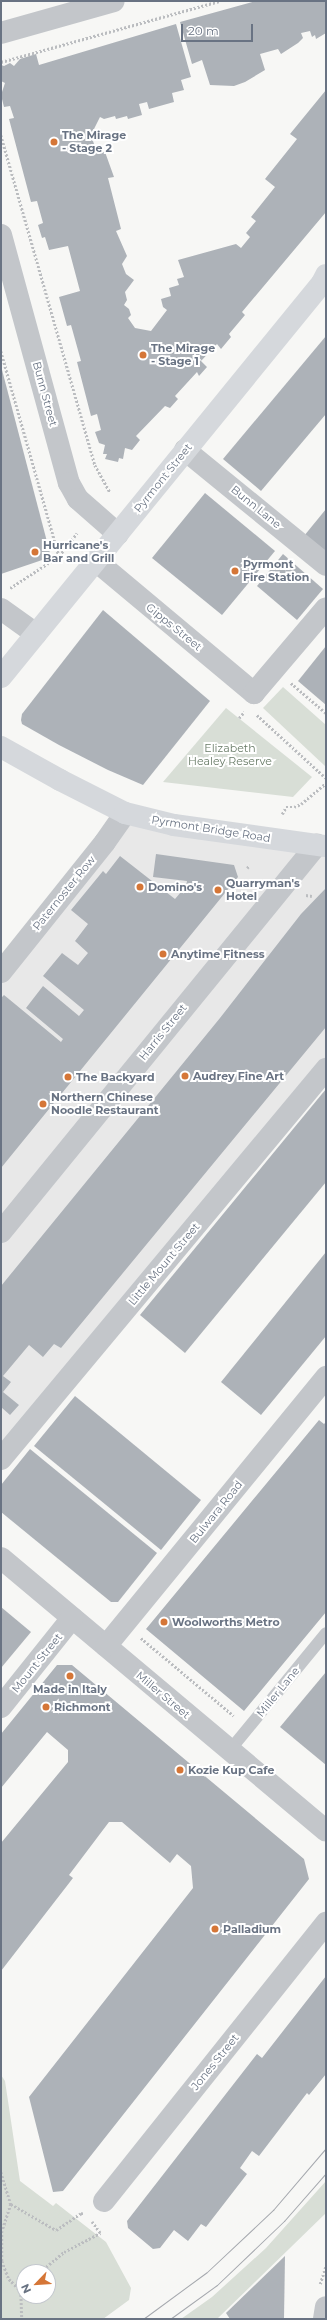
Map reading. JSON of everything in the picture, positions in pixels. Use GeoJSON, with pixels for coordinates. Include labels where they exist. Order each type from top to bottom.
{"type":"FeatureCollection","features":[{"type":"Feature","properties":{"kind":"main road","name":"Pyrmont Street"},"geometry":{"type":"LineString","coordinates":[[1,677],[325,279]]}},
{"type":"Feature","properties":{"kind":"main road","name":"Pyrmont Bridge Road"},"geometry":{"type":"LineString","coordinates":[[1,747],[60,780],[125,812],[174,825],[324,843]]}},
{"type":"Feature","properties":{"kind":"street"},"geometry":{"type":"LineString","coordinates":[[1,33],[114,1]]}},
{"type":"Feature","properties":{"kind":"street","name":"Bunn Street"},"geometry":{"type":"LineString","coordinates":[[1,236],[9,293],[69,483],[78,499],[118,534]]}},
{"type":"Feature","properties":{"kind":"street","name":"Bunn Lane"},"geometry":{"type":"LineString","coordinates":[[185,450],[326,565]]}},
{"type":"Feature","properties":{"kind":"street","name":"Gipps Street"},"geometry":{"type":"LineString","coordinates":[[96,562],[254,702]]}},
{"type":"Feature","properties":{"kind":"street"},"geometry":{"type":"LineString","coordinates":[[4,599],[36,634]]}},
{"type":"Feature","properties":{"kind":"street"},"geometry":{"type":"LineString","coordinates":[[254,702],[326,608]]}},
{"type":"Feature","properties":{"kind":"street","name":"Paternoster Row"},"geometry":{"type":"LineString","coordinates":[[1,972],[105,842],[125,812]]}},
{"type":"Feature","properties":{"kind":"street","name":"Harris Street"},"geometry":{"type":"LineString","coordinates":[[1,1232],[324,843]]}},
{"type":"Feature","properties":{"kind":"street","name":"Little Mount Street"},"geometry":{"type":"LineString","coordinates":[[1,1459],[326,1069]]}},
{"type":"Feature","properties":{"kind":"street","name":"Bulwara Road"},"geometry":{"type":"LineString","coordinates":[[106,1646],[326,1377]]}},
{"type":"Feature","properties":{"kind":"street","name":"Miller Street"},"geometry":{"type":"LineString","coordinates":[[1,1558],[326,1831]]}},
{"type":"Feature","properties":{"kind":"street","name":"Mount Street"},"geometry":{"type":"LineString","coordinates":[[1,1707],[72,1618]]}},
{"type":"Feature","properties":{"kind":"street","name":"Jones Street"},"geometry":{"type":"LineString","coordinates":[[104,2201],[326,1923]]}},
{"type":"Feature","properties":{"kind":"street"},"geometry":{"type":"LineString","coordinates":[[324,2319],[326,2307]]}},
{"type":"Feature","properties":{"kind":"lane","name":"Miller Lane"},"geometry":{"type":"LineString","coordinates":[[230,1750],[326,1633]]}},
{"type":"Feature","properties":{"kind":"path"},"geometry":{"type":"LineString","coordinates":[[1,62],[219,1]]}},
{"type":"Feature","properties":{"kind":"path"},"geometry":{"type":"LineString","coordinates":[[1,135],[96,465],[110,492]]}},
{"type":"Feature","properties":{"kind":"path"},"geometry":{"type":"LineString","coordinates":[[1,351],[59,556]]}},
{"type":"Feature","properties":{"kind":"path"},"geometry":{"type":"LineString","coordinates":[[4,599],[59,556],[77,533]]}},
{"type":"Feature","properties":{"kind":"path"},"geometry":{"type":"LineString","coordinates":[[286,679],[326,713]]}},
{"type":"Feature","properties":{"kind":"path"},"geometry":{"type":"LineString","coordinates":[[254,702],[326,778]]}},
{"type":"Feature","properties":{"kind":"path"},"geometry":{"type":"LineString","coordinates":[[282,814],[286,807],[294,807],[301,804],[326,783]]}},
{"type":"Feature","properties":{"kind":"path"},"geometry":{"type":"LineString","coordinates":[[135,1633],[238,1720]]}},
{"type":"Feature","properties":{"kind":"path"},"geometry":{"type":"LineString","coordinates":[[1,2172],[11,2204],[2,2231],[2,2261],[9,2279],[16,2284]]}},
{"type":"Feature","properties":{"kind":"path"},"geometry":{"type":"LineString","coordinates":[[11,2204],[56,2230],[81,2213],[86,2216]]}},
{"type":"Feature","properties":{"kind":"path"},"geometry":{"type":"LineString","coordinates":[[50,2264],[64,2252],[100,2233],[90,2219]]}},
{"type":"Feature","properties":{"kind":"path"},"geometry":{"type":"LineString","coordinates":[[22,2319],[23,2304]]}},
{"type":"Feature","properties":{"kind":"shaded area"},"geometry":{"type":"Polygon","coordinates":[[[125,813],[326,849],[326,1069],[1,1459],[1,974],[125,813]]]}},
{"type":"Feature","properties":{"kind":"green space"},"geometry":{"type":"Polygon","coordinates":[[[283,687],[326,725],[325,766],[263,708],[283,687]]]}},
{"type":"Feature","properties":{"kind":"green space","name":"Elizabeth Healey Reserve"},"geometry":{"type":"Polygon","coordinates":[[[226,708],[312,777],[293,797],[163,782],[226,708]]]}},
{"type":"Feature","properties":{"kind":"green space"},"geometry":{"type":"Polygon","coordinates":[[[1,2075],[5,2081],[20,2181],[53,2206],[56,2203],[106,2242],[131,2288],[129,2300],[103,2319],[1,2319],[1,2075]]]}},
{"type":"Feature","properties":{"kind":"green space"},"geometry":{"type":"Polygon","coordinates":[[[326,2181],[326,2213],[217,2319],[181,2319],[212,2297],[266,2248],[326,2181]]]}},
{"type":"Feature","properties":{"kind":"building"},"geometry":{"type":"Polygon","coordinates":[[[256,1],[326,1],[326,33],[316,39],[315,35],[312,37],[310,31],[301,33],[303,38],[281,54],[278,49],[260,54],[265,70],[245,82],[234,86],[210,85],[202,60],[192,64],[180,22],[256,1]]]}},
{"type":"Feature","properties":{"kind":"building"},"geometry":{"type":"Polygon","coordinates":[[[176,24],[191,77],[181,80],[184,90],[172,93],[174,102],[149,109],[147,102],[139,104],[142,115],[128,119],[127,116],[116,119],[115,116],[104,119],[100,117],[91,135],[96,150],[105,152],[114,177],[108,178],[121,229],[116,231],[127,256],[122,264],[126,274],[134,280],[125,292],[127,300],[124,305],[129,309],[131,315],[128,318],[135,328],[151,331],[167,310],[163,307],[161,299],[171,296],[169,288],[179,285],[177,279],[184,277],[178,260],[236,244],[241,248],[250,237],[246,233],[256,221],[251,217],[275,187],[265,179],[297,139],[290,134],[326,90],[326,212],[242,312],[245,315],[229,334],[231,337],[221,349],[217,344],[201,361],[207,367],[199,376],[197,372],[175,396],[178,399],[170,408],[165,406],[136,436],[140,440],[132,450],[125,448],[123,459],[119,458],[118,462],[105,459],[107,454],[103,454],[105,445],[99,443],[95,432],[101,430],[97,414],[91,416],[77,362],[81,361],[71,325],[67,326],[59,297],[80,291],[68,246],[49,250],[45,237],[42,238],[38,225],[43,223],[37,201],[31,202],[9,119],[14,118],[10,106],[4,107],[1,95],[5,83],[1,81],[1,65],[4,66],[10,63],[14,66],[20,59],[36,54],[39,65],[176,24]]]}},
{"type":"Feature","properties":{"kind":"building"},"geometry":{"type":"Polygon","coordinates":[[[326,336],[326,414],[261,491],[223,459],[326,336]]]}},
{"type":"Feature","properties":{"kind":"building"},"geometry":{"type":"Polygon","coordinates":[[[1,366],[51,557],[1,574],[1,366]]]}},
{"type":"Feature","properties":{"kind":"building"},"geometry":{"type":"Polygon","coordinates":[[[205,493],[275,551],[222,615],[152,558],[205,493]]]}},
{"type":"Feature","properties":{"kind":"building"},"geometry":{"type":"Polygon","coordinates":[[[326,509],[326,555],[304,536],[326,509]]]}},
{"type":"Feature","properties":{"kind":"building"},"geometry":{"type":"Polygon","coordinates":[[[283,554],[323,589],[297,620],[257,586],[283,554]]]}},
{"type":"Feature","properties":{"kind":"building"},"geometry":{"type":"Polygon","coordinates":[[[103,610],[210,701],[143,785],[108,770],[59,745],[22,724],[21,720],[22,714],[103,610]]]}},
{"type":"Feature","properties":{"kind":"building"},"geometry":{"type":"Polygon","coordinates":[[[326,646],[326,705],[298,681],[326,646]]]}},
{"type":"Feature","properties":{"kind":"building"},"geometry":{"type":"Polygon","coordinates":[[[156,854],[234,865],[238,877],[1,1168],[1,998],[4,995],[61,1042],[63,1039],[26,1008],[43,986],[79,1016],[84,1010],[43,976],[62,953],[78,965],[88,953],[75,941],[88,924],[71,910],[103,871],[106,874],[120,856],[175,899],[186,886],[187,881],[153,877],[156,854]]]}},
{"type":"Feature","properties":{"kind":"building"},"geometry":{"type":"Polygon","coordinates":[[[326,888],[326,1027],[61,1348],[54,1344],[43,1357],[29,1345],[3,1376],[11,1382],[3,1392],[19,1405],[10,1415],[1,1407],[1,1286],[220,1018],[301,914],[326,888]]]}},
{"type":"Feature","properties":{"kind":"building"},"geometry":{"type":"Polygon","coordinates":[[[326,1089],[326,1182],[185,1353],[140,1315],[326,1089]]]}},
{"type":"Feature","properties":{"kind":"building"},"geometry":{"type":"Polygon","coordinates":[[[326,1252],[326,1336],[261,1415],[221,1382],[326,1252]]]}},
{"type":"Feature","properties":{"kind":"building"},"geometry":{"type":"Polygon","coordinates":[[[75,1396],[201,1500],[161,1550],[34,1446],[75,1396]]]}},
{"type":"Feature","properties":{"kind":"building"},"geometry":{"type":"Polygon","coordinates":[[[319,1420],[324,1424],[326,1422],[326,1612],[244,1711],[146,1629],[319,1420]]]}},
{"type":"Feature","properties":{"kind":"building"},"geometry":{"type":"Polygon","coordinates":[[[30,1449],[157,1553],[118,1602],[111,1602],[1,1512],[1,1485],[30,1449]]]}},
{"type":"Feature","properties":{"kind":"building"},"geometry":{"type":"Polygon","coordinates":[[[1,1607],[31,1632],[1,1668],[1,1607]]]}},
{"type":"Feature","properties":{"kind":"building","name":"Palladium"},"geometry":{"type":"Polygon","coordinates":[[[57,1665],[72,1665],[304,1859],[309,1879],[63,2191],[53,2192],[29,2097],[193,1888],[191,1866],[177,1854],[170,1863],[122,1822],[109,1822],[69,1875],[73,1878],[1,1971],[1,1843],[68,1762],[68,1750],[47,1732],[1,1788],[1,1734],[57,1665]]]}},
{"type":"Feature","properties":{"kind":"building"},"geometry":{"type":"Polygon","coordinates":[[[326,1672],[326,1765],[280,1727],[326,1672]]]}},
{"type":"Feature","properties":{"kind":"building"},"geometry":{"type":"Polygon","coordinates":[[[326,1976],[326,2074],[309,2095],[307,2093],[259,2156],[252,2151],[240,2168],[247,2174],[206,2227],[201,2224],[188,2241],[174,2230],[160,2248],[153,2249],[128,2228],[127,2221],[257,2054],[262,2058],[326,1976]]]}},
{"type":"Feature","properties":{"kind":"building"},"geometry":{"type":"Polygon","coordinates":[[[285,2256],[284,2319],[230,2319],[226,2313],[285,2256]]]}},
{"type":"Feature","properties":{"kind":"tram line"},"geometry":{"type":"LineString","coordinates":[[143,2319],[207,2272],[273,2210],[326,2148]]}},
{"type":"Feature","properties":{"kind":"tram line"},"geometry":{"type":"LineString","coordinates":[[170,2319],[217,2285],[284,2221],[326,2173]]}},
{"type":"Feature","properties":{"kind":"place","name":"The Mirage - Stage 2"},"geometry":{"type":"Point","coordinates":[54,142]}},
{"type":"Feature","properties":{"kind":"place","name":"The Mirage - Stage 1"},"geometry":{"type":"Point","coordinates":[143,355]}},
{"type":"Feature","properties":{"kind":"place","name":"Hurricane's Bar and Grill"},"geometry":{"type":"Point","coordinates":[35,552]}},
{"type":"Feature","properties":{"kind":"place","name":"Pyrmont Fire Station"},"geometry":{"type":"Point","coordinates":[235,571]}},
{"type":"Feature","properties":{"kind":"place","name":"Domino's"},"geometry":{"type":"Point","coordinates":[140,887]}},
{"type":"Feature","properties":{"kind":"place","name":"Quarryman's Hotel"},"geometry":{"type":"Point","coordinates":[218,890]}},
{"type":"Feature","properties":{"kind":"place","name":"Anytime Fitness"},"geometry":{"type":"Point","coordinates":[163,954]}},
{"type":"Feature","properties":{"kind":"place","name":"Audrey Fine Art"},"geometry":{"type":"Point","coordinates":[185,1076]}},
{"type":"Feature","properties":{"kind":"place","name":"The Backyard"},"geometry":{"type":"Point","coordinates":[68,1077]}},
{"type":"Feature","properties":{"kind":"place","name":"Northern Chinese Noodle Restaurant"},"geometry":{"type":"Point","coordinates":[43,1104]}},
{"type":"Feature","properties":{"kind":"place","name":"Woolworths Metro"},"geometry":{"type":"Point","coordinates":[164,1622]}},
{"type":"Feature","properties":{"kind":"place","name":"Made in Italy"},"geometry":{"type":"Point","coordinates":[70,1676]}},
{"type":"Feature","properties":{"kind":"place","name":"Richmont"},"geometry":{"type":"Point","coordinates":[46,1707]}},
{"type":"Feature","properties":{"kind":"place","name":"Kozie Kup Cafe"},"geometry":{"type":"Point","coordinates":[180,1770]}},
{"type":"Feature","properties":{"kind":"place","name":"Palladium"},"geometry":{"type":"Point","coordinates":[215,1929]}}]}
